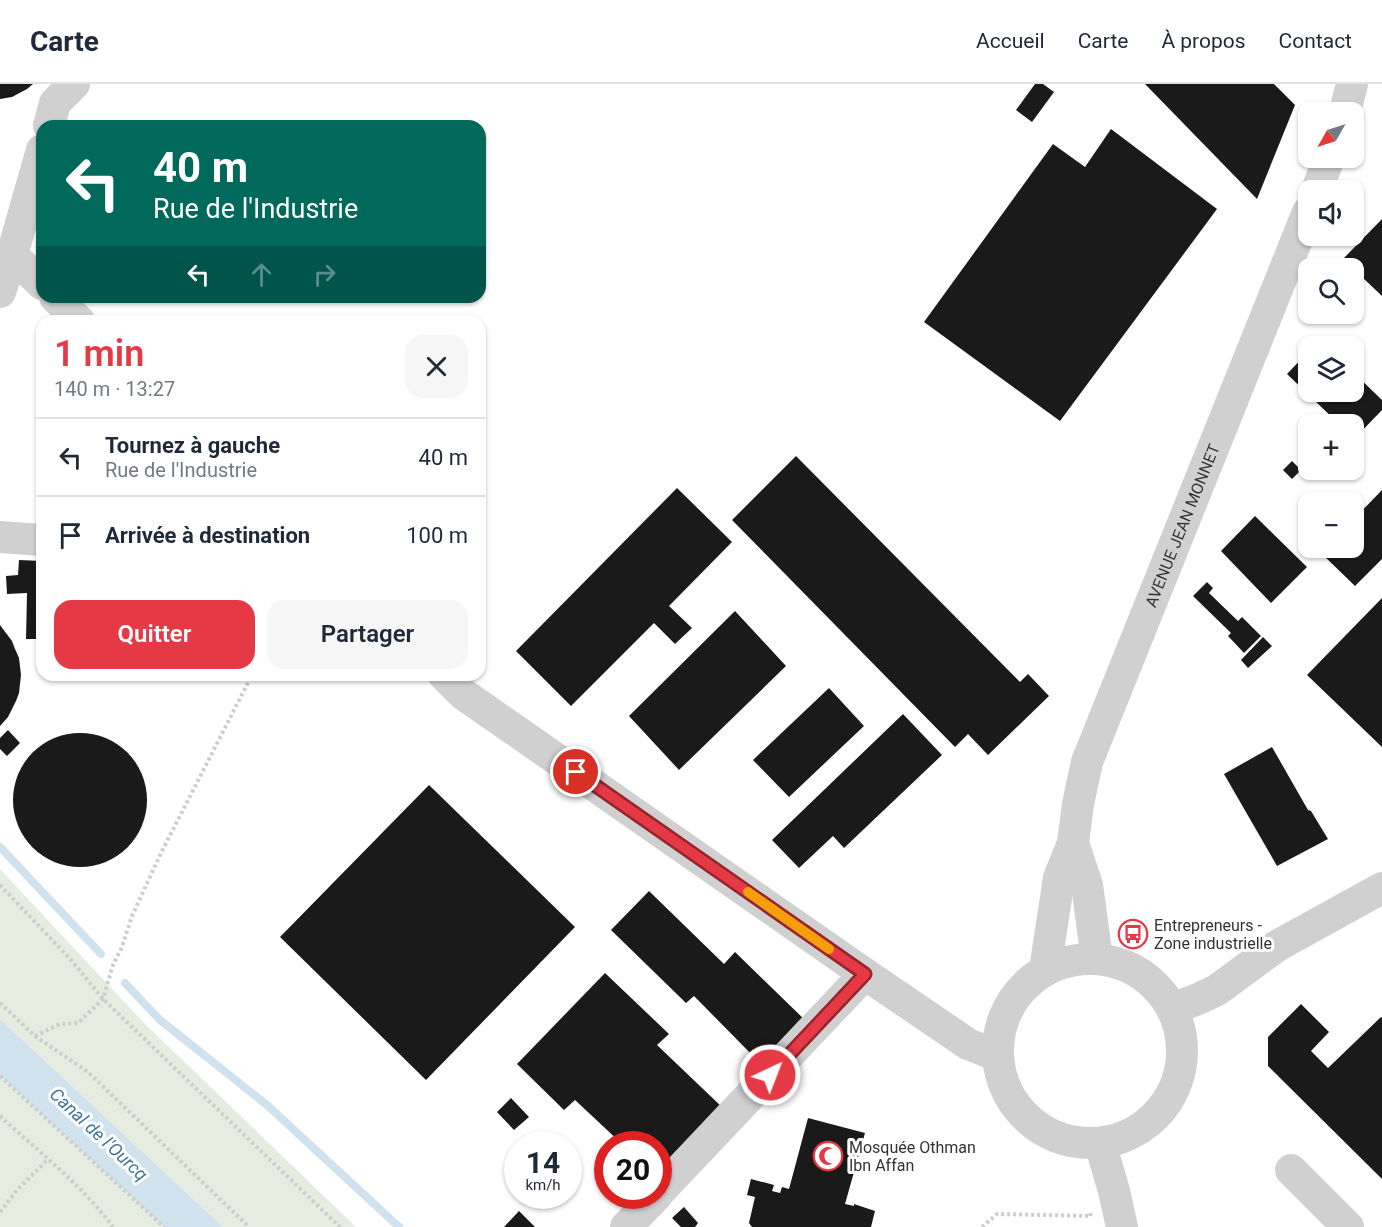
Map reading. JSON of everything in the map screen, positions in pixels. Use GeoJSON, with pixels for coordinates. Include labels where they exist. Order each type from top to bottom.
{"type":"FeatureCollection","features":[{"type":"Feature","properties":{"kind":"street"},"geometry":{"type":"LineString","coordinates":[[51,120],[56,103],[74,84]]}},
{"type":"Feature","properties":{"kind":"street"},"geometry":{"type":"LineString","coordinates":[[1348,102],[1352,84]]}},
{"type":"Feature","properties":{"kind":"street"},"geometry":{"type":"LineString","coordinates":[[0,292],[36,171]]}},
{"type":"Feature","properties":{"kind":"street","name":"AVENUE JEAN MONNET"},"geometry":{"type":"LineString","coordinates":[[1045,970],[1059,878],[1073,843],[1087,762],[1298,237]]}},
{"type":"Feature","properties":{"kind":"street"},"geometry":{"type":"LineString","coordinates":[[12,255],[36,278]]}},
{"type":"Feature","properties":{"kind":"street"},"geometry":{"type":"LineString","coordinates":[[61,303],[73,315]]}},
{"type":"Feature","properties":{"kind":"street"},"geometry":{"type":"LineString","coordinates":[[0,537],[36,540]]}},
{"type":"Feature","properties":{"kind":"street"},"geometry":{"type":"LineString","coordinates":[[450,681],[463,694],[865,974],[968,1044],[998,1054]]}},
{"type":"Feature","properties":{"kind":"street","name":"AVENUE JEAN MONNET"},"geometry":{"type":"LineString","coordinates":[[1073,843],[1087,885],[1097,959]]}},
{"type":"Feature","properties":{"kind":"street"},"geometry":{"type":"LineString","coordinates":[[1172,1009],[1217,990],[1277,946],[1382,888]]}},
{"type":"Feature","properties":{"kind":"street"},"geometry":{"type":"LineString","coordinates":[[1085,958],[1097,959],[1116,962],[1131,968],[1145,976],[1157,987],[1167,999],[1179,1027],[1183,1056],[1179,1077],[1162,1109],[1141,1128],[1128,1135],[1100,1143],[1070,1141],[1056,1137],[1030,1121],[1019,1110],[1004,1084],[998,1054],[1000,1029],[1010,1005],[1025,985],[1045,970],[1069,961],[1085,958]]}},
{"type":"Feature","properties":{"kind":"street"},"geometry":{"type":"LineString","coordinates":[[672,1178],[865,974]]}},
{"type":"Feature","properties":{"kind":"street"},"geometry":{"type":"LineString","coordinates":[[1100,1143],[1122,1227]]}},
{"type":"Feature","properties":{"kind":"street"},"geometry":{"type":"LineString","coordinates":[[1291,1170],[1348,1227]]}},
{"type":"Feature","properties":{"kind":"street"},"geometry":{"type":"LineString","coordinates":[[626,1227],[643,1209]]}},
{"type":"Feature","properties":{"kind":"path"},"geometry":{"type":"LineString","coordinates":[[35,1036],[60,1024],[78,1023],[103,999],[132,916],[161,853],[249,681]]}},
{"type":"Feature","properties":{"kind":"path"},"geometry":{"type":"LineString","coordinates":[[0,885],[72,961],[103,999],[340,1227]]}},
{"type":"Feature","properties":{"kind":"path"},"geometry":{"type":"LineString","coordinates":[[0,1004],[35,1036],[88,1071],[249,1227]]}},
{"type":"Feature","properties":{"kind":"path"},"geometry":{"type":"LineString","coordinates":[[0,1076],[164,1227]]}},
{"type":"Feature","properties":{"kind":"path"},"geometry":{"type":"LineString","coordinates":[[0,1116],[85,1194],[113,1227]]}},
{"type":"Feature","properties":{"kind":"path"},"geometry":{"type":"LineString","coordinates":[[0,1212],[17,1190],[47,1160]]}},
{"type":"Feature","properties":{"kind":"path"},"geometry":{"type":"LineString","coordinates":[[982,1227],[998,1214],[1091,1216],[1089,1207]]}},
{"type":"Feature","properties":{"kind":"shaded area"},"geometry":{"type":"Polygon","coordinates":[[[0,869],[144,1023],[356,1227],[223,1227],[0,1019],[0,869]]]}},
{"type":"Feature","properties":{"kind":"shaded area"},"geometry":{"type":"Polygon","coordinates":[[[0,1076],[164,1227],[0,1227],[0,1076]]]}},
{"type":"Feature","properties":{"kind":"water","name":"Canal de l'Ourcq"},"geometry":{"type":"Polygon","coordinates":[[[0,1019],[223,1227],[164,1227],[0,1076],[0,1019]]]}},
{"type":"Feature","properties":{"kind":"building"},"geometry":{"type":"Polygon","coordinates":[[[0,84],[33,84],[12,97],[0,99],[0,84]]]}},
{"type":"Feature","properties":{"kind":"building"},"geometry":{"type":"Polygon","coordinates":[[[1035,84],[1043,84],[1054,92],[1032,122],[1016,110],[1035,84]]]}},
{"type":"Feature","properties":{"kind":"building"},"geometry":{"type":"Polygon","coordinates":[[[1145,84],[1274,84],[1295,105],[1257,199],[1145,84]]]}},
{"type":"Feature","properties":{"kind":"building"},"geometry":{"type":"Polygon","coordinates":[[[1111,129],[1217,209],[1060,421],[924,322],[1053,144],[1085,167],[1111,129]]]}},
{"type":"Feature","properties":{"kind":"building"},"geometry":{"type":"Polygon","coordinates":[[[1382,219],[1382,296],[1364,279],[1364,258],[1344,258],[1356,246],[1364,246],[1364,237],[1382,219]]]}},
{"type":"Feature","properties":{"kind":"building"},"geometry":{"type":"Polygon","coordinates":[[[1298,362],[1298,385],[1287,374],[1298,362]]]}},
{"type":"Feature","properties":{"kind":"building"},"geometry":{"type":"Polygon","coordinates":[[[1364,383],[1382,400],[1382,410],[1364,429],[1364,414],[1329,414],[1316,402],[1364,402],[1364,383]]]}},
{"type":"Feature","properties":{"kind":"building"},"geometry":{"type":"Polygon","coordinates":[[[796,456],[1020,682],[1028,674],[1049,696],[988,755],[968,734],[955,747],[732,520],[796,456]]]}},
{"type":"Feature","properties":{"kind":"building"},"geometry":{"type":"Polygon","coordinates":[[[1292,461],[1298,467],[1298,473],[1292,479],[1283,470],[1292,461]]]}},
{"type":"Feature","properties":{"kind":"building"},"geometry":{"type":"Polygon","coordinates":[[[677,488],[732,542],[669,606],[692,628],[675,644],[654,623],[571,706],[516,651],[677,488]]]}},
{"type":"Feature","properties":{"kind":"building"},"geometry":{"type":"Polygon","coordinates":[[[1382,490],[1382,559],[1355,586],[1326,558],[1364,558],[1364,509],[1382,490]]]}},
{"type":"Feature","properties":{"kind":"building"},"geometry":{"type":"Polygon","coordinates":[[[1255,516],[1307,567],[1271,603],[1221,551],[1255,516]]]}},
{"type":"Feature","properties":{"kind":"building"},"geometry":{"type":"Polygon","coordinates":[[[19,560],[36,561],[36,639],[26,639],[27,593],[7,594],[6,576],[18,575],[19,560]]]}},
{"type":"Feature","properties":{"kind":"building"},"geometry":{"type":"Polygon","coordinates":[[[1207,582],[1213,588],[1209,593],[1238,621],[1242,617],[1261,636],[1244,653],[1228,636],[1231,633],[1193,596],[1207,582]]]}},
{"type":"Feature","properties":{"kind":"building"},"geometry":{"type":"Polygon","coordinates":[[[1382,598],[1382,747],[1307,675],[1382,598]]]}},
{"type":"Feature","properties":{"kind":"building"},"geometry":{"type":"Polygon","coordinates":[[[735,611],[786,666],[679,770],[629,716],[735,611]]]}},
{"type":"Feature","properties":{"kind":"building"},"geometry":{"type":"Polygon","coordinates":[[[0,625],[12,641],[19,658],[21,675],[16,701],[8,717],[0,726],[0,625]]]}},
{"type":"Feature","properties":{"kind":"building"},"geometry":{"type":"Polygon","coordinates":[[[1263,637],[1272,646],[1248,668],[1241,660],[1263,637]]]}},
{"type":"Feature","properties":{"kind":"building"},"geometry":{"type":"Polygon","coordinates":[[[829,688],[864,726],[789,797],[753,760],[829,688]]]}},
{"type":"Feature","properties":{"kind":"building"},"geometry":{"type":"Polygon","coordinates":[[[903,714],[942,755],[844,848],[833,836],[799,868],[772,840],[903,714]]]}},
{"type":"Feature","properties":{"kind":"building"},"geometry":{"type":"Polygon","coordinates":[[[8,730],[20,743],[7,756],[0,749],[0,738],[8,730]]]}},
{"type":"Feature","properties":{"kind":"building"},"geometry":{"type":"Polygon","coordinates":[[[80,733],[106,738],[127,753],[142,774],[147,800],[142,826],[127,847],[106,862],[80,867],[54,862],[33,847],[18,826],[13,800],[18,774],[33,753],[54,738],[80,733]]]}},
{"type":"Feature","properties":{"kind":"building"},"geometry":{"type":"Polygon","coordinates":[[[1272,747],[1308,810],[1311,811],[1328,839],[1277,866],[1224,774],[1272,747]]]}},
{"type":"Feature","properties":{"kind":"building"},"geometry":{"type":"Polygon","coordinates":[[[429,785],[575,927],[426,1080],[280,937],[429,785]]]}},
{"type":"Feature","properties":{"kind":"building"},"geometry":{"type":"Polygon","coordinates":[[[649,891],[724,964],[735,952],[807,1022],[763,1066],[694,996],[686,1003],[611,930],[649,891]]]}},
{"type":"Feature","properties":{"kind":"building"},"geometry":{"type":"Polygon","coordinates":[[[605,973],[669,1034],[657,1045],[723,1108],[672,1161],[672,1131],[608,1131],[575,1100],[564,1110],[517,1064],[605,973]]]}},
{"type":"Feature","properties":{"kind":"building"},"geometry":{"type":"Polygon","coordinates":[[[1301,1004],[1329,1032],[1311,1051],[1328,1068],[1382,1018],[1382,1179],[1268,1066],[1268,1037],[1301,1004]]]}},
{"type":"Feature","properties":{"kind":"building"},"geometry":{"type":"Polygon","coordinates":[[[511,1098],[529,1117],[514,1130],[497,1112],[511,1098]]]}},
{"type":"Feature","properties":{"kind":"building","name":"Mosquée Othman Ibn Affan"},"geometry":{"type":"Polygon","coordinates":[[[808,1118],[865,1133],[845,1204],[854,1206],[854,1204],[875,1211],[871,1227],[752,1227],[749,1223],[755,1197],[747,1195],[751,1179],[774,1185],[772,1191],[780,1193],[782,1187],[789,1189],[808,1118]]]}},
{"type":"Feature","properties":{"kind":"building"},"geometry":{"type":"Polygon","coordinates":[[[684,1207],[698,1223],[695,1227],[681,1227],[672,1218],[684,1207]]]}},
{"type":"Feature","properties":{"kind":"building"},"geometry":{"type":"Polygon","coordinates":[[[519,1211],[535,1227],[504,1227],[519,1211]]]}},
{"type":"Feature","properties":{"kind":"waterway"},"geometry":{"type":"LineString","coordinates":[[0,847],[101,954]]}},
{"type":"Feature","properties":{"kind":"waterway"},"geometry":{"type":"LineString","coordinates":[[125,983],[160,1020],[267,1105],[399,1227]]}},
{"type":"Feature","properties":{"kind":"slow traffic"},"geometry":{"type":"LineString","coordinates":[[748,892],[829,949]]}},
{"type":"Feature","properties":{"kind":"place","name":"Entrepreneurs - Zone industrielle"},"geometry":{"type":"Point","coordinates":[1133,934]}},
{"type":"Feature","properties":{"kind":"place","name":"Mosquée Othman Ibn Affan"},"geometry":{"type":"Point","coordinates":[828,1156]}},
{"type":"Feature","properties":{"kind":"route"},"geometry":{"type":"LineString","coordinates":[[576,772],[865,974],[770,1075]]}}]}
